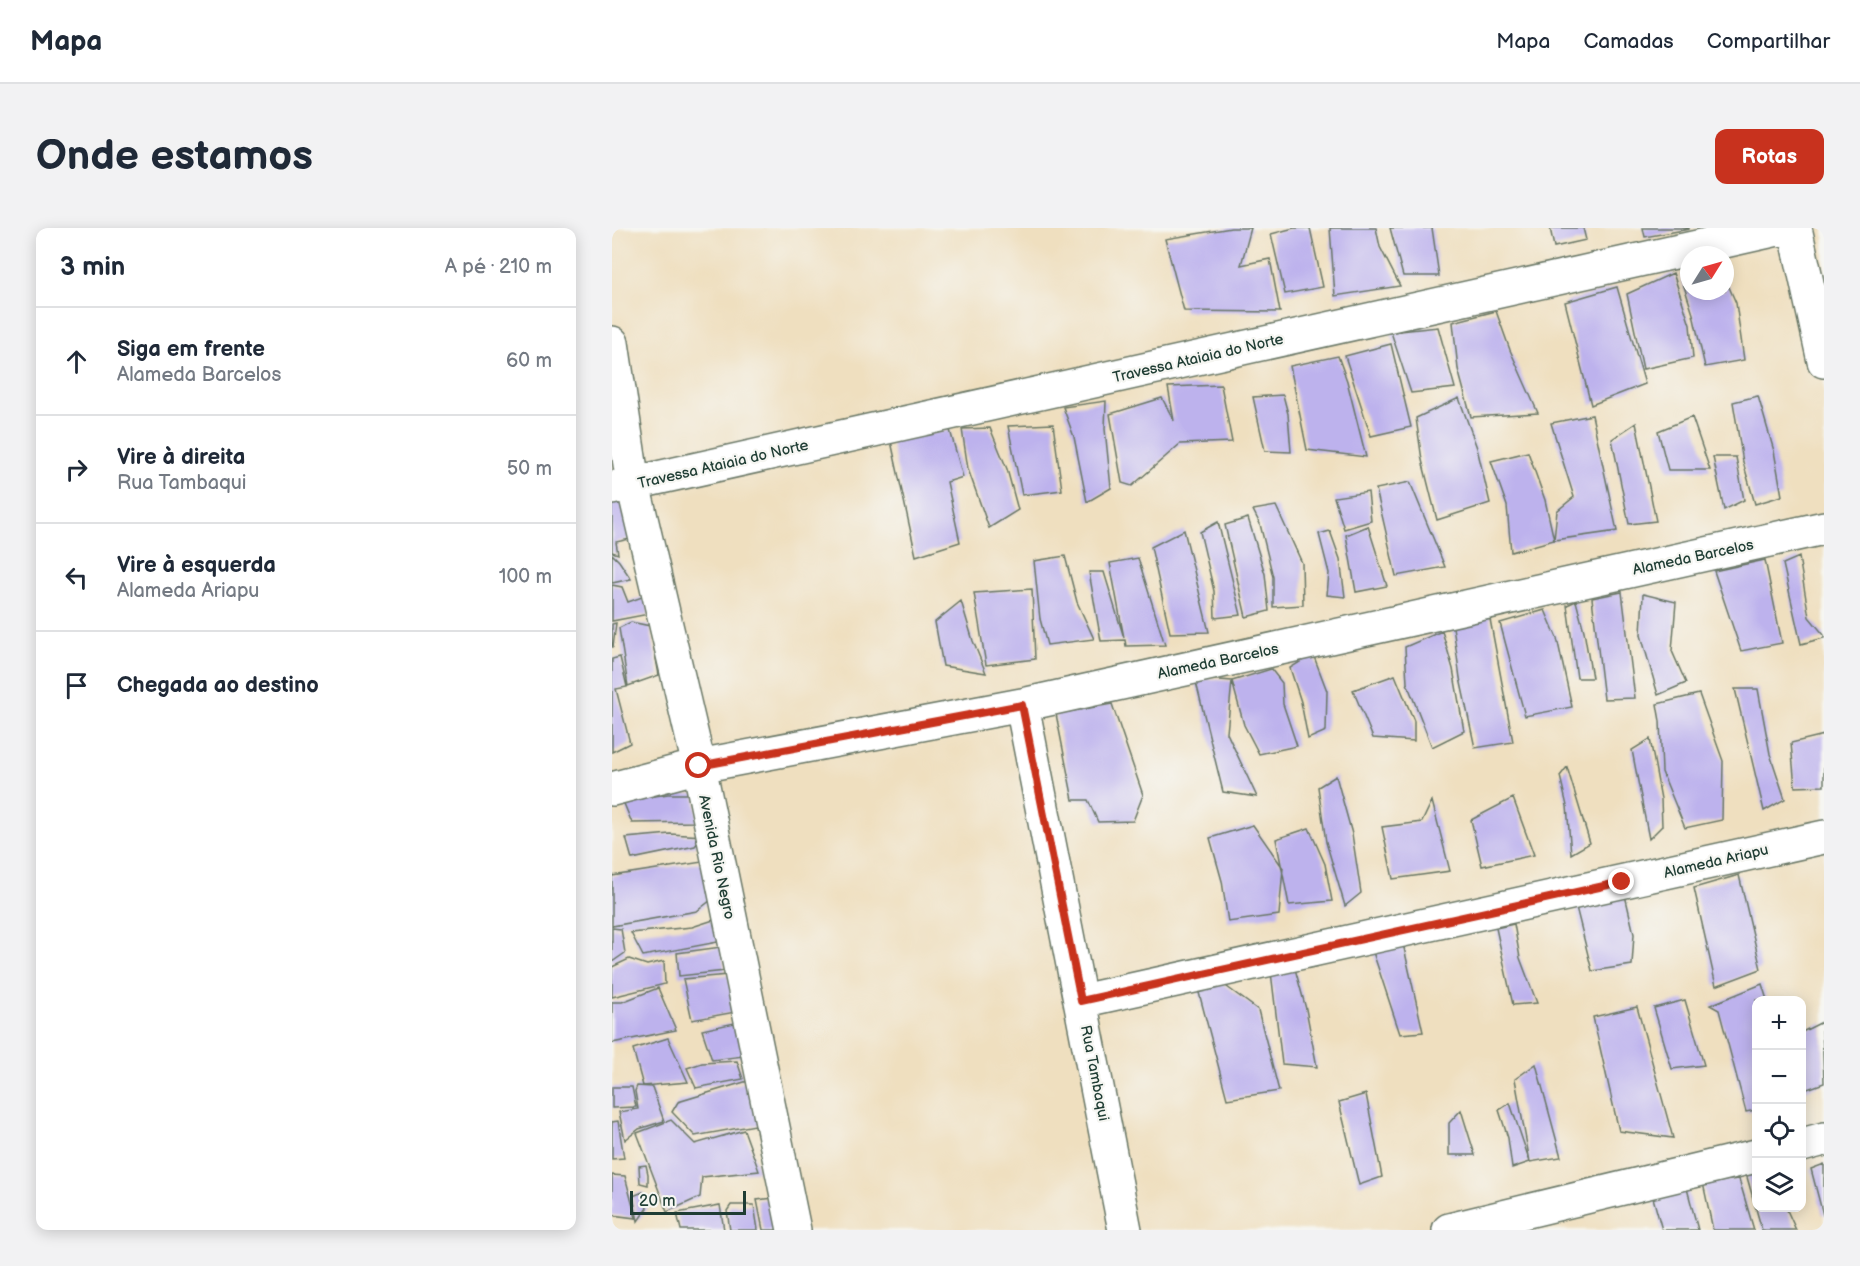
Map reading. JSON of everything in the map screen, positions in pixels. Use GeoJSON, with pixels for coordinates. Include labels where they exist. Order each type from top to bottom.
{"type":"FeatureCollection","features":[{"type":"Feature","properties":{"kind":"street","name":"Travessa Ataiaia do Norte"},"geometry":{"type":"LineString","coordinates":[[622,486],[1783,228]]}},
{"type":"Feature","properties":{"kind":"street"},"geometry":{"type":"LineString","coordinates":[[1795,228],[1824,361]]}},
{"type":"Feature","properties":{"kind":"street","name":"Avenida Rio Negro"},"geometry":{"type":"LineString","coordinates":[[612,344],[622,486],[699,766],[794,1230]]}},
{"type":"Feature","properties":{"kind":"street","name":"Alameda Barcelos"},"geometry":{"type":"LineString","coordinates":[[612,789],[699,766],[1022,705],[1824,528]]}},
{"type":"Feature","properties":{"kind":"street","name":"Rua Tambaqui"},"geometry":{"type":"LineString","coordinates":[[1022,705],[1125,1230]]}},
{"type":"Feature","properties":{"kind":"street","name":"Alameda Ariapu"},"geometry":{"type":"LineString","coordinates":[[1081,1001],[1824,837]]}},
{"type":"Feature","properties":{"kind":"street"},"geometry":{"type":"LineString","coordinates":[[1806,1144],[1824,1140]]}},
{"type":"Feature","properties":{"kind":"street"},"geometry":{"type":"LineString","coordinates":[[1449,1230],[1752,1157]]}},
{"type":"Feature","properties":{"kind":"building"},"geometry":{"type":"Polygon","coordinates":[[[1231,228],[1251,228],[1241,265],[1270,259],[1280,312],[1184,311],[1165,239],[1231,228]]]}},
{"type":"Feature","properties":{"kind":"building"},"geometry":{"type":"Polygon","coordinates":[[[1294,228],[1310,228],[1323,287],[1285,294],[1271,234],[1294,228]]]}},
{"type":"Feature","properties":{"kind":"building"},"geometry":{"type":"Polygon","coordinates":[[[1330,228],[1376,228],[1380,247],[1400,286],[1335,296],[1330,228]]]}},
{"type":"Feature","properties":{"kind":"building"},"geometry":{"type":"Polygon","coordinates":[[[1390,228],[1432,228],[1439,276],[1403,276],[1390,228]]]}},
{"type":"Feature","properties":{"kind":"building"},"geometry":{"type":"Polygon","coordinates":[[[1550,228],[1583,228],[1586,240],[1554,247],[1550,228]]]}},
{"type":"Feature","properties":{"kind":"building"},"geometry":{"type":"Polygon","coordinates":[[[1643,228],[1689,228],[1689,229],[1645,237],[1643,228]]]}},
{"type":"Feature","properties":{"kind":"building"},"geometry":{"type":"Polygon","coordinates":[[[1673,273],[1690,325],[1693,358],[1643,369],[1627,294],[1673,273]]]}},
{"type":"Feature","properties":{"kind":"building"},"geometry":{"type":"Polygon","coordinates":[[[1617,287],[1645,384],[1591,405],[1565,302],[1617,287]]]}},
{"type":"Feature","properties":{"kind":"building"},"geometry":{"type":"Polygon","coordinates":[[[1734,298],[1744,360],[1705,367],[1688,300],[1734,298]]]}},
{"type":"Feature","properties":{"kind":"building"},"geometry":{"type":"Polygon","coordinates":[[[1496,311],[1510,350],[1538,413],[1471,417],[1458,369],[1453,322],[1496,311]]]}},
{"type":"Feature","properties":{"kind":"building"},"geometry":{"type":"Polygon","coordinates":[[[1438,327],[1455,388],[1411,393],[1391,332],[1438,327]]]}},
{"type":"Feature","properties":{"kind":"building"},"geometry":{"type":"Polygon","coordinates":[[[1391,344],[1411,427],[1371,436],[1345,356],[1391,344]]]}},
{"type":"Feature","properties":{"kind":"building"},"geometry":{"type":"Polygon","coordinates":[[[1338,356],[1347,381],[1366,457],[1307,450],[1290,366],[1338,356]]]}},
{"type":"Feature","properties":{"kind":"building"},"geometry":{"type":"Polygon","coordinates":[[[1221,385],[1232,442],[1180,444],[1132,486],[1122,483],[1110,414],[1162,398],[1174,421],[1168,387],[1221,385]]]}},
{"type":"Feature","properties":{"kind":"building"},"geometry":{"type":"Polygon","coordinates":[[[1283,395],[1288,414],[1291,452],[1265,451],[1253,397],[1283,395]]]}},
{"type":"Feature","properties":{"kind":"building"},"geometry":{"type":"Polygon","coordinates":[[[1758,396],[1774,451],[1782,496],[1755,504],[1743,462],[1733,402],[1758,396]]]}},
{"type":"Feature","properties":{"kind":"building"},"geometry":{"type":"Polygon","coordinates":[[[1459,398],[1477,448],[1490,503],[1437,520],[1422,460],[1416,418],[1459,398]]]}},
{"type":"Feature","properties":{"kind":"building"},"geometry":{"type":"Polygon","coordinates":[[[1106,401],[1105,429],[1111,488],[1087,502],[1074,437],[1063,407],[1106,401]]]}},
{"type":"Feature","properties":{"kind":"building"},"geometry":{"type":"Polygon","coordinates":[[[1592,415],[1617,531],[1554,540],[1557,511],[1574,497],[1551,423],[1592,415]]]}},
{"type":"Feature","properties":{"kind":"building"},"geometry":{"type":"Polygon","coordinates":[[[1692,417],[1710,470],[1668,470],[1658,431],[1692,417]]]}},
{"type":"Feature","properties":{"kind":"building"},"geometry":{"type":"Polygon","coordinates":[[[1636,423],[1656,521],[1629,524],[1612,439],[1636,423]]]}},
{"type":"Feature","properties":{"kind":"building"},"geometry":{"type":"Polygon","coordinates":[[[1053,424],[1062,490],[1022,495],[1008,426],[1053,424]]]}},
{"type":"Feature","properties":{"kind":"building"},"geometry":{"type":"Polygon","coordinates":[[[990,428],[1007,469],[1018,510],[989,528],[968,469],[962,429],[990,428]]]}},
{"type":"Feature","properties":{"kind":"building"},"geometry":{"type":"Polygon","coordinates":[[[950,430],[963,477],[947,482],[960,542],[916,556],[891,441],[950,430]]]}},
{"type":"Feature","properties":{"kind":"building"},"geometry":{"type":"Polygon","coordinates":[[[1528,452],[1545,500],[1554,540],[1511,552],[1507,506],[1491,461],[1528,452]]]}},
{"type":"Feature","properties":{"kind":"building"},"geometry":{"type":"Polygon","coordinates":[[[1713,457],[1736,457],[1744,500],[1724,510],[1713,457]]]}},
{"type":"Feature","properties":{"kind":"building"},"geometry":{"type":"Polygon","coordinates":[[[1410,482],[1445,567],[1396,576],[1376,489],[1410,482]]]}},
{"type":"Feature","properties":{"kind":"building"},"geometry":{"type":"Polygon","coordinates":[[[1368,492],[1371,521],[1344,529],[1334,497],[1368,492]]]}},
{"type":"Feature","properties":{"kind":"building"},"geometry":{"type":"Polygon","coordinates":[[[623,495],[639,537],[616,542],[618,554],[612,552],[612,497],[623,495]]]}},
{"type":"Feature","properties":{"kind":"building"},"geometry":{"type":"Polygon","coordinates":[[[1276,506],[1302,563],[1303,605],[1273,607],[1273,577],[1260,524],[1253,510],[1276,506]]]}},
{"type":"Feature","properties":{"kind":"building"},"geometry":{"type":"Polygon","coordinates":[[[1248,518],[1265,574],[1269,611],[1246,617],[1225,525],[1248,518]]]}},
{"type":"Feature","properties":{"kind":"building"},"geometry":{"type":"Polygon","coordinates":[[[1218,522],[1241,615],[1215,618],[1214,591],[1200,532],[1218,522]]]}},
{"type":"Feature","properties":{"kind":"building"},"geometry":{"type":"Polygon","coordinates":[[[1368,526],[1387,586],[1356,592],[1346,535],[1368,526]]]}},
{"type":"Feature","properties":{"kind":"building"},"geometry":{"type":"Polygon","coordinates":[[[1184,530],[1209,632],[1170,633],[1151,547],[1184,530]]]}},
{"type":"Feature","properties":{"kind":"building"},"geometry":{"type":"Polygon","coordinates":[[[1330,531],[1340,559],[1345,597],[1327,595],[1329,573],[1319,534],[1330,531]]]}},
{"type":"Feature","properties":{"kind":"building"},"geometry":{"type":"Polygon","coordinates":[[[612,554],[619,561],[631,579],[612,583],[612,554]]]}},
{"type":"Feature","properties":{"kind":"building"},"geometry":{"type":"Polygon","coordinates":[[[1065,556],[1077,602],[1094,639],[1047,645],[1040,619],[1034,561],[1065,556]]]}},
{"type":"Feature","properties":{"kind":"building"},"geometry":{"type":"Polygon","coordinates":[[[1799,557],[1809,617],[1824,635],[1824,638],[1801,644],[1783,564],[1799,557]]]}},
{"type":"Feature","properties":{"kind":"building"},"geometry":{"type":"Polygon","coordinates":[[[1138,558],[1165,645],[1126,646],[1125,640],[1101,641],[1089,572],[1104,572],[1124,638],[1110,563],[1138,558]]]}},
{"type":"Feature","properties":{"kind":"building"},"geometry":{"type":"Polygon","coordinates":[[[1765,560],[1782,643],[1741,651],[1714,571],[1765,560]]]}},
{"type":"Feature","properties":{"kind":"building"},"geometry":{"type":"Polygon","coordinates":[[[612,585],[622,587],[628,602],[642,597],[647,602],[649,614],[612,621],[612,585]]]}},
{"type":"Feature","properties":{"kind":"building"},"geometry":{"type":"Polygon","coordinates":[[[1032,589],[1035,659],[986,665],[974,593],[1032,589]]]}},
{"type":"Feature","properties":{"kind":"building"},"geometry":{"type":"Polygon","coordinates":[[[1622,592],[1635,698],[1604,699],[1592,598],[1622,592]]]}},
{"type":"Feature","properties":{"kind":"building"},"geometry":{"type":"Polygon","coordinates":[[[1643,594],[1676,602],[1672,651],[1686,683],[1658,695],[1641,635],[1643,594]]]}},
{"type":"Feature","properties":{"kind":"building"},"geometry":{"type":"Polygon","coordinates":[[[961,601],[986,673],[943,666],[935,622],[961,601]]]}},
{"type":"Feature","properties":{"kind":"building"},"geometry":{"type":"Polygon","coordinates":[[[1576,601],[1592,678],[1577,678],[1567,605],[1576,601]]]}},
{"type":"Feature","properties":{"kind":"building"},"geometry":{"type":"Polygon","coordinates":[[[1487,603],[1513,742],[1475,748],[1460,678],[1452,619],[1487,603]]]}},
{"type":"Feature","properties":{"kind":"building"},"geometry":{"type":"Polygon","coordinates":[[[1545,610],[1557,638],[1572,707],[1525,716],[1500,623],[1545,610]]]}},
{"type":"Feature","properties":{"kind":"building"},"geometry":{"type":"Polygon","coordinates":[[[631,622],[650,626],[659,675],[628,686],[619,628],[631,622]]]}},
{"type":"Feature","properties":{"kind":"building"},"geometry":{"type":"Polygon","coordinates":[[[616,623],[613,647],[612,647],[612,624],[616,623]]]}},
{"type":"Feature","properties":{"kind":"building"},"geometry":{"type":"Polygon","coordinates":[[[1442,631],[1453,669],[1464,731],[1432,747],[1407,683],[1405,647],[1442,631]]]}},
{"type":"Feature","properties":{"kind":"building"},"geometry":{"type":"Polygon","coordinates":[[[1313,654],[1327,691],[1326,731],[1308,739],[1301,702],[1290,668],[1313,654]]]}},
{"type":"Feature","properties":{"kind":"building"},"geometry":{"type":"Polygon","coordinates":[[[620,657],[627,687],[616,689],[630,743],[612,752],[612,659],[620,657]]]}},
{"type":"Feature","properties":{"kind":"building"},"geometry":{"type":"Polygon","coordinates":[[[1271,669],[1282,683],[1283,704],[1297,746],[1259,754],[1244,725],[1232,681],[1271,669]]]}},
{"type":"Feature","properties":{"kind":"building"},"geometry":{"type":"Polygon","coordinates":[[[1395,675],[1414,721],[1414,741],[1373,738],[1353,690],[1395,675]]]}},
{"type":"Feature","properties":{"kind":"building"},"geometry":{"type":"Polygon","coordinates":[[[1195,678],[1232,681],[1227,733],[1257,797],[1223,792],[1195,678]]]}},
{"type":"Feature","properties":{"kind":"building"},"geometry":{"type":"Polygon","coordinates":[[[1735,689],[1758,689],[1770,754],[1785,799],[1764,811],[1735,689]]]}},
{"type":"Feature","properties":{"kind":"building"},"geometry":{"type":"Polygon","coordinates":[[[1699,694],[1723,761],[1722,820],[1685,828],[1662,772],[1657,704],[1699,694]]]}},
{"type":"Feature","properties":{"kind":"building"},"geometry":{"type":"Polygon","coordinates":[[[1112,704],[1143,795],[1133,821],[1098,822],[1088,800],[1073,800],[1056,714],[1112,704]]]}},
{"type":"Feature","properties":{"kind":"building"},"geometry":{"type":"Polygon","coordinates":[[[1824,735],[1824,786],[1795,787],[1791,743],[1824,735]]]}},
{"type":"Feature","properties":{"kind":"building"},"geometry":{"type":"Polygon","coordinates":[[[1650,739],[1661,799],[1662,826],[1649,839],[1632,750],[1650,739]]]}},
{"type":"Feature","properties":{"kind":"building"},"geometry":{"type":"Polygon","coordinates":[[[1567,767],[1590,843],[1571,854],[1567,806],[1560,776],[1567,767]]]}},
{"type":"Feature","properties":{"kind":"building"},"geometry":{"type":"Polygon","coordinates":[[[1336,776],[1352,834],[1361,893],[1345,906],[1326,842],[1318,787],[1336,776]]]}},
{"type":"Feature","properties":{"kind":"building"},"geometry":{"type":"Polygon","coordinates":[[[668,794],[695,794],[698,822],[632,823],[623,801],[668,794]]]}},
{"type":"Feature","properties":{"kind":"building"},"geometry":{"type":"Polygon","coordinates":[[[1513,798],[1534,855],[1482,866],[1471,820],[1513,798]]]}},
{"type":"Feature","properties":{"kind":"building"},"geometry":{"type":"Polygon","coordinates":[[[1432,801],[1450,871],[1393,879],[1382,827],[1422,822],[1432,801]]]}},
{"type":"Feature","properties":{"kind":"building"},"geometry":{"type":"Polygon","coordinates":[[[1253,825],[1283,868],[1279,915],[1228,922],[1222,881],[1210,838],[1253,825]]]}},
{"type":"Feature","properties":{"kind":"building"},"geometry":{"type":"Polygon","coordinates":[[[1309,828],[1325,864],[1332,901],[1289,905],[1276,839],[1309,828]]]}},
{"type":"Feature","properties":{"kind":"building"},"geometry":{"type":"Polygon","coordinates":[[[670,834],[703,836],[695,846],[632,859],[626,838],[670,834]]]}},
{"type":"Feature","properties":{"kind":"building"},"geometry":{"type":"Polygon","coordinates":[[[702,862],[716,896],[697,911],[612,926],[612,876],[702,862]]]}},
{"type":"Feature","properties":{"kind":"building"},"geometry":{"type":"Polygon","coordinates":[[[1739,875],[1761,969],[1716,986],[1694,888],[1739,875]]]}},
{"type":"Feature","properties":{"kind":"building"},"geometry":{"type":"Polygon","coordinates":[[[1622,882],[1634,934],[1632,965],[1592,971],[1576,907],[1622,882]]]}},
{"type":"Feature","properties":{"kind":"building"},"geometry":{"type":"Polygon","coordinates":[[[726,916],[734,939],[643,956],[631,933],[692,927],[726,916]]]}},
{"type":"Feature","properties":{"kind":"building"},"geometry":{"type":"Polygon","coordinates":[[[1514,924],[1520,958],[1537,1003],[1513,1005],[1496,928],[1514,924]]]}},
{"type":"Feature","properties":{"kind":"building"},"geometry":{"type":"Polygon","coordinates":[[[612,928],[621,929],[625,953],[612,962],[612,928]]]}},
{"type":"Feature","properties":{"kind":"building"},"geometry":{"type":"Polygon","coordinates":[[[1402,939],[1423,1032],[1400,1034],[1371,946],[1402,939]]]}},
{"type":"Feature","properties":{"kind":"building"},"geometry":{"type":"Polygon","coordinates":[[[721,947],[725,971],[679,976],[677,953],[721,947]]]}},
{"type":"Feature","properties":{"kind":"building"},"geometry":{"type":"Polygon","coordinates":[[[629,959],[647,965],[664,961],[665,984],[612,997],[612,967],[629,959]]]}},
{"type":"Feature","properties":{"kind":"building"},"geometry":{"type":"Polygon","coordinates":[[[1294,965],[1306,1009],[1317,1067],[1282,1064],[1271,972],[1294,965]]]}},
{"type":"Feature","properties":{"kind":"building"},"geometry":{"type":"Polygon","coordinates":[[[728,975],[741,1011],[692,1020],[683,979],[728,975]]]}},
{"type":"Feature","properties":{"kind":"building"},"geometry":{"type":"Polygon","coordinates":[[[1223,984],[1258,1010],[1279,1091],[1227,1099],[1197,985],[1223,984]]]}},
{"type":"Feature","properties":{"kind":"building"},"geometry":{"type":"Polygon","coordinates":[[[1762,984],[1766,996],[1752,996],[1752,1111],[1746,1112],[1719,1010],[1710,1005],[1762,984]]]}},
{"type":"Feature","properties":{"kind":"building"},"geometry":{"type":"Polygon","coordinates":[[[658,988],[676,1030],[612,1043],[612,1002],[622,1002],[658,988]]]}},
{"type":"Feature","properties":{"kind":"building"},"geometry":{"type":"Polygon","coordinates":[[[1685,1000],[1704,1065],[1672,1069],[1654,1008],[1685,1000]]]}},
{"type":"Feature","properties":{"kind":"building"},"geometry":{"type":"Polygon","coordinates":[[[1637,1007],[1673,1138],[1619,1131],[1593,1017],[1637,1007]]]}},
{"type":"Feature","properties":{"kind":"building"},"geometry":{"type":"Polygon","coordinates":[[[739,1022],[752,1055],[712,1060],[702,1030],[739,1022]]]}},
{"type":"Feature","properties":{"kind":"building"},"geometry":{"type":"Polygon","coordinates":[[[1822,1022],[1824,1083],[1806,1090],[1806,1050],[1806,1030],[1822,1022]]]}},
{"type":"Feature","properties":{"kind":"building"},"geometry":{"type":"Polygon","coordinates":[[[668,1038],[688,1082],[643,1086],[633,1049],[668,1038]]]}},
{"type":"Feature","properties":{"kind":"building"},"geometry":{"type":"Polygon","coordinates":[[[737,1061],[743,1079],[696,1088],[687,1068],[702,1063],[737,1061]]]}},
{"type":"Feature","properties":{"kind":"building"},"geometry":{"type":"Polygon","coordinates":[[[1536,1064],[1561,1157],[1530,1162],[1515,1079],[1536,1064]]]}},
{"type":"Feature","properties":{"kind":"building"},"geometry":{"type":"Polygon","coordinates":[[[751,1080],[761,1124],[695,1136],[672,1112],[678,1102],[751,1080]]]}},
{"type":"Feature","properties":{"kind":"building"},"geometry":{"type":"Polygon","coordinates":[[[637,1086],[652,1087],[664,1121],[639,1129],[625,1140],[619,1112],[638,1109],[635,1091],[637,1086]]]}},
{"type":"Feature","properties":{"kind":"building"},"geometry":{"type":"Polygon","coordinates":[[[612,1087],[632,1087],[636,1107],[612,1108],[612,1087]]]}},
{"type":"Feature","properties":{"kind":"building"},"geometry":{"type":"Polygon","coordinates":[[[1366,1094],[1382,1177],[1359,1185],[1339,1102],[1366,1094]]]}},
{"type":"Feature","properties":{"kind":"building"},"geometry":{"type":"Polygon","coordinates":[[[1510,1103],[1530,1162],[1512,1168],[1508,1138],[1499,1110],[1510,1103]]]}},
{"type":"Feature","properties":{"kind":"building"},"geometry":{"type":"Polygon","coordinates":[[[1461,1110],[1475,1155],[1449,1155],[1449,1123],[1461,1110]]]}},
{"type":"Feature","properties":{"kind":"building"},"geometry":{"type":"Polygon","coordinates":[[[671,1120],[695,1144],[744,1130],[759,1171],[702,1177],[700,1197],[667,1212],[637,1133],[671,1120]]]}},
{"type":"Feature","properties":{"kind":"building"},"geometry":{"type":"Polygon","coordinates":[[[618,1121],[624,1158],[612,1159],[612,1122],[618,1121]]]}},
{"type":"Feature","properties":{"kind":"building"},"geometry":{"type":"Polygon","coordinates":[[[1824,1164],[1824,1215],[1823,1215],[1811,1169],[1824,1164]]]}},
{"type":"Feature","properties":{"kind":"building"},"geometry":{"type":"Polygon","coordinates":[[[646,1165],[648,1185],[640,1183],[639,1166],[646,1165]]]}},
{"type":"Feature","properties":{"kind":"building"},"geometry":{"type":"Polygon","coordinates":[[[1752,1168],[1752,1195],[1745,1170],[1752,1168]]]}},
{"type":"Feature","properties":{"kind":"building"},"geometry":{"type":"Polygon","coordinates":[[[612,1175],[625,1176],[636,1218],[612,1215],[612,1175]]]}},
{"type":"Feature","properties":{"kind":"building"},"geometry":{"type":"Polygon","coordinates":[[[1684,1177],[1698,1230],[1662,1230],[1650,1187],[1684,1177]]]}},
{"type":"Feature","properties":{"kind":"building"},"geometry":{"type":"Polygon","coordinates":[[[1739,1179],[1754,1230],[1713,1230],[1703,1183],[1739,1179]]]}},
{"type":"Feature","properties":{"kind":"building"},"geometry":{"type":"Polygon","coordinates":[[[643,1192],[647,1208],[638,1221],[633,1196],[643,1192]]]}},
{"type":"Feature","properties":{"kind":"building"},"geometry":{"type":"Polygon","coordinates":[[[774,1198],[787,1230],[763,1230],[757,1200],[774,1198]]]}},
{"type":"Feature","properties":{"kind":"building"},"geometry":{"type":"Polygon","coordinates":[[[720,1205],[724,1230],[681,1230],[677,1213],[720,1205]]]}},
{"type":"Feature","properties":{"kind":"building"},"geometry":{"type":"Polygon","coordinates":[[[731,1205],[754,1205],[758,1230],[730,1230],[727,1211],[731,1205]]]}},
{"type":"Feature","properties":{"kind":"building"},"geometry":{"type":"Polygon","coordinates":[[[1757,1212],[1788,1212],[1796,1230],[1762,1230],[1757,1212]]]}},
{"type":"Feature","properties":{"kind":"route"},"geometry":{"type":"LineString","coordinates":[[699,766],[1022,705],[1081,1001],[1622,882]]}}]}
